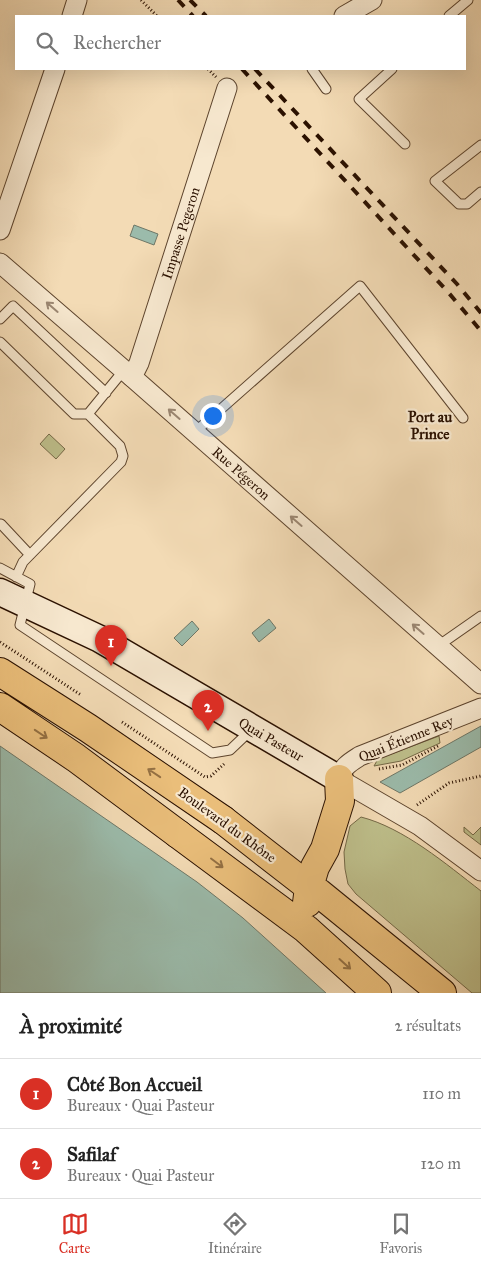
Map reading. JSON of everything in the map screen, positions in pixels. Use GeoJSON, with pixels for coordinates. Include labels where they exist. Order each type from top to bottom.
{"type":"FeatureCollection","features":[{"type":"Feature","properties":{"kind":"main road","name":"Quai Pasteur"},"geometry":{"type":"LineString","coordinates":[[8,584],[25,604],[100,639],[339,779]]}},
{"type":"Feature","properties":{"kind":"main road","name":"Boulevard du Rhône"},"geometry":{"type":"LineString","coordinates":[[0,672],[88,728],[223,820],[319,893],[442,993]]}},
{"type":"Feature","properties":{"kind":"main road"},"geometry":{"type":"LineString","coordinates":[[0,707],[76,758],[306,929],[377,993]]}},
{"type":"Feature","properties":{"kind":"main road"},"geometry":{"type":"LineString","coordinates":[[306,929],[309,887],[315,867],[325,849],[340,800],[339,779]]}},
{"type":"Feature","properties":{"kind":"main road"},"geometry":{"type":"LineString","coordinates":[[282,865],[303,859],[325,849]]}},
{"type":"Feature","properties":{"kind":"main road"},"geometry":{"type":"LineString","coordinates":[[325,849],[332,877],[381,926],[402,960]]}},
{"type":"Feature","properties":{"kind":"street"},"geometry":{"type":"LineString","coordinates":[[346,15],[372,0]]}},
{"type":"Feature","properties":{"kind":"street"},"geometry":{"type":"LineString","coordinates":[[0,230],[56,70]]}},
{"type":"Feature","properties":{"kind":"street","name":"Impasse Pegeron"},"geometry":{"type":"LineString","coordinates":[[128,373],[139,364],[227,88]]}},
{"type":"Feature","properties":{"kind":"street","name":"Rue Pégeron"},"geometry":{"type":"LineString","coordinates":[[0,263],[128,373],[481,684]]}},
{"type":"Feature","properties":{"kind":"street","name":"Quai Étienne Rey"},"geometry":{"type":"LineString","coordinates":[[339,779],[342,769],[346,764],[360,756],[481,708]]}},
{"type":"Feature","properties":{"kind":"street","name":"Quai Pasteur"},"geometry":{"type":"LineString","coordinates":[[339,779],[420,826],[481,871]]}},
{"type":"Feature","properties":{"kind":"lane"},"geometry":{"type":"LineString","coordinates":[[450,15],[468,0]]}},
{"type":"Feature","properties":{"kind":"lane"},"geometry":{"type":"LineString","coordinates":[[313,70],[326,89]]}},
{"type":"Feature","properties":{"kind":"lane"},"geometry":{"type":"LineString","coordinates":[[391,70],[359,99],[405,144]]}},
{"type":"Feature","properties":{"kind":"lane"},"geometry":{"type":"LineString","coordinates":[[481,145],[435,181],[458,204],[467,204],[481,192]]}},
{"type":"Feature","properties":{"kind":"lane"},"geometry":{"type":"LineString","coordinates":[[195,432],[360,286],[463,418]]}},
{"type":"Feature","properties":{"kind":"lane"},"geometry":{"type":"LineString","coordinates":[[0,319],[13,306],[106,393]]}},
{"type":"Feature","properties":{"kind":"lane"},"geometry":{"type":"LineString","coordinates":[[0,342],[74,414],[88,414],[120,446],[123,456],[121,462],[23,562],[8,584],[0,568]]}},
{"type":"Feature","properties":{"kind":"lane"},"geometry":{"type":"LineString","coordinates":[[88,414],[106,393],[128,373]]}},
{"type":"Feature","properties":{"kind":"lane"},"geometry":{"type":"LineString","coordinates":[[1,524],[30,555]]}},
{"type":"Feature","properties":{"kind":"lane"},"geometry":{"type":"LineString","coordinates":[[25,604],[20,625],[212,753],[230,750],[253,729]]}},
{"type":"Feature","properties":{"kind":"lane"},"geometry":{"type":"LineString","coordinates":[[438,646],[481,616]]}},
{"type":"Feature","properties":{"kind":"path"},"geometry":{"type":"LineString","coordinates":[[141,0],[156,15]]}},
{"type":"Feature","properties":{"kind":"path"},"geometry":{"type":"LineString","coordinates":[[413,808],[449,783],[481,776]]}},
{"type":"Feature","properties":{"kind":"green space"},"geometry":{"type":"Polygon","coordinates":[[[49,434],[65,449],[56,459],[40,444],[49,434]]]}},
{"type":"Feature","properties":{"kind":"green space"},"geometry":{"type":"Polygon","coordinates":[[[439,736],[440,743],[401,761],[374,766],[378,759],[439,736]]]}},
{"type":"Feature","properties":{"kind":"green space"},"geometry":{"type":"Polygon","coordinates":[[[361,817],[393,829],[409,838],[481,891],[481,993],[472,993],[356,894],[348,884],[344,852],[350,826],[361,817]]]}},
{"type":"Feature","properties":{"kind":"green space"},"geometry":{"type":"Polygon","coordinates":[[[464,827],[473,835],[481,827],[481,845],[464,832],[464,827]]]}},
{"type":"Feature","properties":{"kind":"shaded area"},"geometry":{"type":"Polygon","coordinates":[[[134,225],[158,234],[154,245],[130,236],[134,225]]]}},
{"type":"Feature","properties":{"kind":"shaded area"},"geometry":{"type":"Polygon","coordinates":[[[269,619],[276,628],[259,642],[252,633],[269,619]]]}},
{"type":"Feature","properties":{"kind":"shaded area"},"geometry":{"type":"Polygon","coordinates":[[[192,621],[199,629],[182,646],[174,638],[192,621]]]}},
{"type":"Feature","properties":{"kind":"shaded area"},"geometry":{"type":"Polygon","coordinates":[[[481,726],[481,747],[400,793],[380,782],[481,726]]]}},
{"type":"Feature","properties":{"kind":"shaded area"},"geometry":{"type":"Polygon","coordinates":[[[0,746],[197,882],[243,918],[326,993],[0,993],[0,746]]]}},
{"type":"Feature","properties":{"kind":"railway"},"geometry":{"type":"LineString","coordinates":[[178,0],[192,15]]}},
{"type":"Feature","properties":{"kind":"railway"},"geometry":{"type":"LineString","coordinates":[[190,0],[205,15]]}},
{"type":"Feature","properties":{"kind":"railway"},"geometry":{"type":"LineString","coordinates":[[243,70],[448,292],[481,331]]}},
{"type":"Feature","properties":{"kind":"railway"},"geometry":{"type":"LineString","coordinates":[[256,70],[457,284],[481,313]]}},
{"type":"Feature","properties":{"kind":"place","name":"Côté Bon Accueil"},"geometry":{"type":"Point","coordinates":[111,666]}},
{"type":"Feature","properties":{"kind":"place","name":"Safilaf"},"geometry":{"type":"Point","coordinates":[208,731]}},
{"type":"Feature","properties":{"kind":"district","name":"Port au Prince"},"geometry":{"type":"Point","coordinates":[430,426]}}]}
